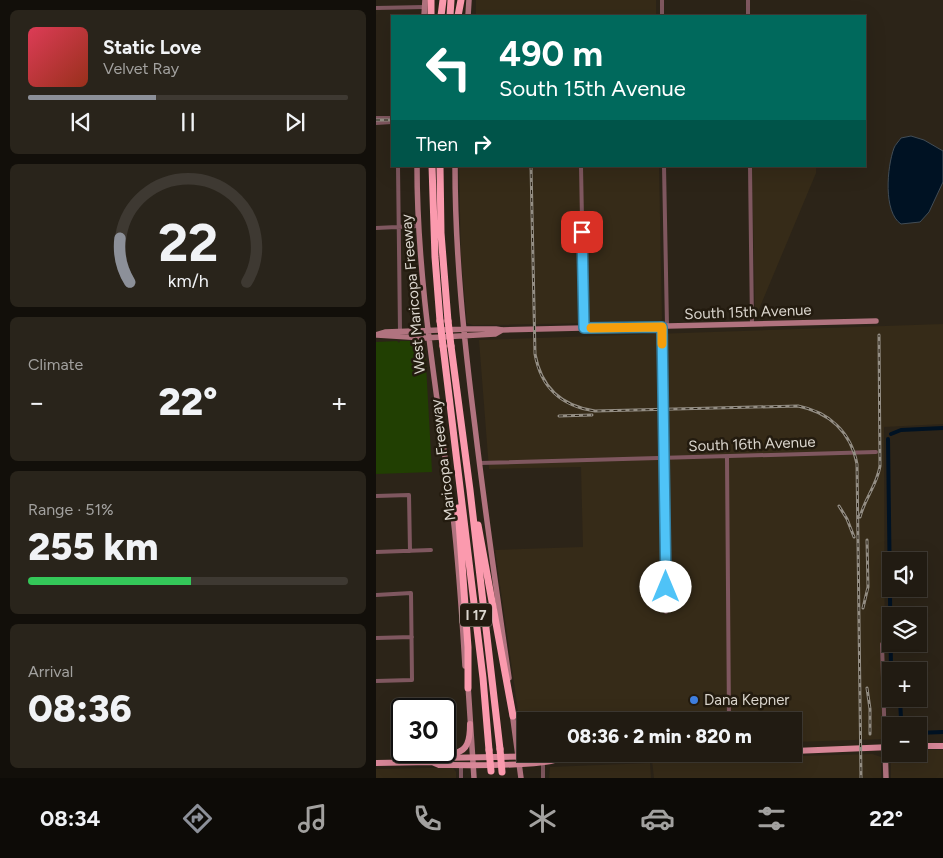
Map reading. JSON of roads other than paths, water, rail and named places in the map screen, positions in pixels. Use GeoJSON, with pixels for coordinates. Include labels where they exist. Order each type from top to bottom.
{"type":"FeatureCollection","features":[{"type":"Feature","properties":{"kind":"highway"},"geometry":{"type":"LineString","coordinates":[[431,0],[431,15]]}},
{"type":"Feature","properties":{"kind":"highway"},"geometry":{"type":"LineString","coordinates":[[441,15],[443,0]]}},
{"type":"Feature","properties":{"kind":"highway"},"geometry":{"type":"LineString","coordinates":[[450,15],[452,0]]}},
{"type":"Feature","properties":{"kind":"highway"},"geometry":{"type":"LineString","coordinates":[[458,15],[461,0]]}},
{"type":"Feature","properties":{"kind":"highway","name":"Maricopa Freeway"},"geometry":{"type":"LineString","coordinates":[[432,167],[435,257],[444,321],[451,346],[470,490],[502,775]]}},
{"type":"Feature","properties":{"kind":"highway","name":"Maricopa Freeway"},"geometry":{"type":"LineString","coordinates":[[440,167],[443,346],[483,678],[491,775]]}},
{"type":"Feature","properties":{"kind":"highway"},"geometry":{"type":"LineString","coordinates":[[459,480],[457,490],[468,647],[468,688]]}},
{"type":"Feature","properties":{"kind":"highway"},"geometry":{"type":"LineString","coordinates":[[470,490],[475,508],[513,716]]}},
{"type":"Feature","properties":{"kind":"main road"},"geometry":{"type":"LineString","coordinates":[[468,15],[469,0]]}},
{"type":"Feature","properties":{"kind":"main road","name":"West Maricopa Freeway"},"geometry":{"type":"LineString","coordinates":[[417,167],[418,226],[427,334],[453,517],[474,778]]}},
{"type":"Feature","properties":{"kind":"main road"},"geometry":{"type":"LineString","coordinates":[[455,167],[456,230],[464,332],[479,463],[517,743]]}},
{"type":"Feature","properties":{"kind":"main road","name":"South 15th Avenue"},"geometry":{"type":"LineString","coordinates":[[376,335],[464,332],[495,334],[502,330],[876,321]]}},
{"type":"Feature","properties":{"kind":"main road"},"geometry":{"type":"LineString","coordinates":[[456,752],[467,745],[470,724]]}},
{"type":"Feature","properties":{"kind":"main road"},"geometry":{"type":"LineString","coordinates":[[927,746],[943,746]]}},
{"type":"Feature","properties":{"kind":"main road"},"geometry":{"type":"LineString","coordinates":[[802,750],[882,747]]}},
{"type":"Feature","properties":{"kind":"main road"},"geometry":{"type":"LineString","coordinates":[[456,757],[517,756]]}},
{"type":"Feature","properties":{"kind":"main road"},"geometry":{"type":"LineString","coordinates":[[435,763],[440,765],[461,765],[551,762]]}},
{"type":"Feature","properties":{"kind":"main road"},"geometry":{"type":"LineString","coordinates":[[886,778],[887,762]]}},
{"type":"Feature","properties":{"kind":"main road"},"geometry":{"type":"LineString","coordinates":[[376,763],[391,763]]}},
{"type":"Feature","properties":{"kind":"main road"},"geometry":{"type":"LineString","coordinates":[[520,764],[521,778]]}},
{"type":"Feature","properties":{"kind":"street"},"geometry":{"type":"LineString","coordinates":[[662,0],[662,15]]}},
{"type":"Feature","properties":{"kind":"street"},"geometry":{"type":"LineString","coordinates":[[748,0],[748,15]]}},
{"type":"Feature","properties":{"kind":"street"},"geometry":{"type":"LineString","coordinates":[[376,8],[425,3]]}},
{"type":"Feature","properties":{"kind":"street"},"geometry":{"type":"LineString","coordinates":[[376,118],[391,118]]}},
{"type":"Feature","properties":{"kind":"street"},"geometry":{"type":"LineString","coordinates":[[376,123],[391,122]]}},
{"type":"Feature","properties":{"kind":"street"},"geometry":{"type":"LineString","coordinates":[[398,167],[400,334]]}},
{"type":"Feature","properties":{"kind":"street"},"geometry":{"type":"LineString","coordinates":[[582,167],[584,328]]}},
{"type":"Feature","properties":{"kind":"street"},"geometry":{"type":"LineString","coordinates":[[664,167],[666,612]]}},
{"type":"Feature","properties":{"kind":"street"},"geometry":{"type":"LineString","coordinates":[[750,167],[752,324]]}},
{"type":"Feature","properties":{"kind":"street"},"geometry":{"type":"LineString","coordinates":[[376,228],[418,226]]}},
{"type":"Feature","properties":{"kind":"street","name":"South 16th Avenue"},"geometry":{"type":"LineString","coordinates":[[479,463],[876,452]]}},
{"type":"Feature","properties":{"kind":"street"},"geometry":{"type":"LineString","coordinates":[[727,457],[729,712]]}},
{"type":"Feature","properties":{"kind":"street"},"geometry":{"type":"LineString","coordinates":[[376,496],[409,495],[410,551]]}},
{"type":"Feature","properties":{"kind":"street"},"geometry":{"type":"LineString","coordinates":[[376,552],[431,550]]}},
{"type":"Feature","properties":{"kind":"street"},"geometry":{"type":"LineString","coordinates":[[376,595],[411,593],[412,637],[412,680],[376,681]]}},
{"type":"Feature","properties":{"kind":"street"},"geometry":{"type":"LineString","coordinates":[[376,638],[412,637]]}},
{"type":"Feature","properties":{"kind":"street"},"geometry":{"type":"LineString","coordinates":[[882,652],[886,717]]}},
{"type":"Feature","properties":{"kind":"street"},"geometry":{"type":"LineString","coordinates":[[542,763],[543,778]]}},
{"type":"Feature","properties":{"kind":"street"},"geometry":{"type":"LineString","coordinates":[[461,765],[461,778]]}},
{"type":"Feature","properties":{"kind":"water"},"geometry":{"type":"Polygon","coordinates":[[[911,136],[924,140],[943,151],[943,182],[929,212],[920,222],[901,224],[891,210],[888,177],[896,144],[901,138],[911,136]]]}},
{"type":"Feature","properties":{"kind":"waterway"},"geometry":{"type":"LineString","coordinates":[[891,434],[901,430],[943,428]]}},
{"type":"Feature","properties":{"kind":"waterway"},"geometry":{"type":"LineString","coordinates":[[888,439],[891,662]]}},
{"type":"Feature","properties":{"kind":"waterway"},"geometry":{"type":"LineString","coordinates":[[900,707],[901,717]]}},
{"type":"Feature","properties":{"kind":"waterway"},"geometry":{"type":"LineString","coordinates":[[927,733],[943,732]]}},
{"type":"Feature","properties":{"kind":"railway"},"geometry":{"type":"LineString","coordinates":[[376,120],[391,120]]}},
{"type":"Feature","properties":{"kind":"railway"},"geometry":{"type":"LineString","coordinates":[[531,167],[535,354],[542,377],[554,393],[572,405],[595,411],[798,406],[819,413],[829,419],[837,425],[850,442],[857,464],[861,778]]}},
{"type":"Feature","properties":{"kind":"railway"},"geometry":{"type":"LineString","coordinates":[[860,517],[880,466],[879,335]]}},
{"type":"Feature","properties":{"kind":"railway"},"geometry":{"type":"LineString","coordinates":[[559,416],[592,415]]}},
{"type":"Feature","properties":{"kind":"railway"},"geometry":{"type":"LineString","coordinates":[[839,506],[847,519],[854,537]]}},
{"type":"Feature","properties":{"kind":"railway"},"geometry":{"type":"LineString","coordinates":[[863,608],[868,587],[867,540]]}},
{"type":"Feature","properties":{"kind":"railway"},"geometry":{"type":"LineString","coordinates":[[867,688],[870,709],[870,734]]}},
{"type":"Feature","properties":{"kind":"place","name":"Dana Kepner"},"geometry":{"type":"Point","coordinates":[694,700]}}]}
